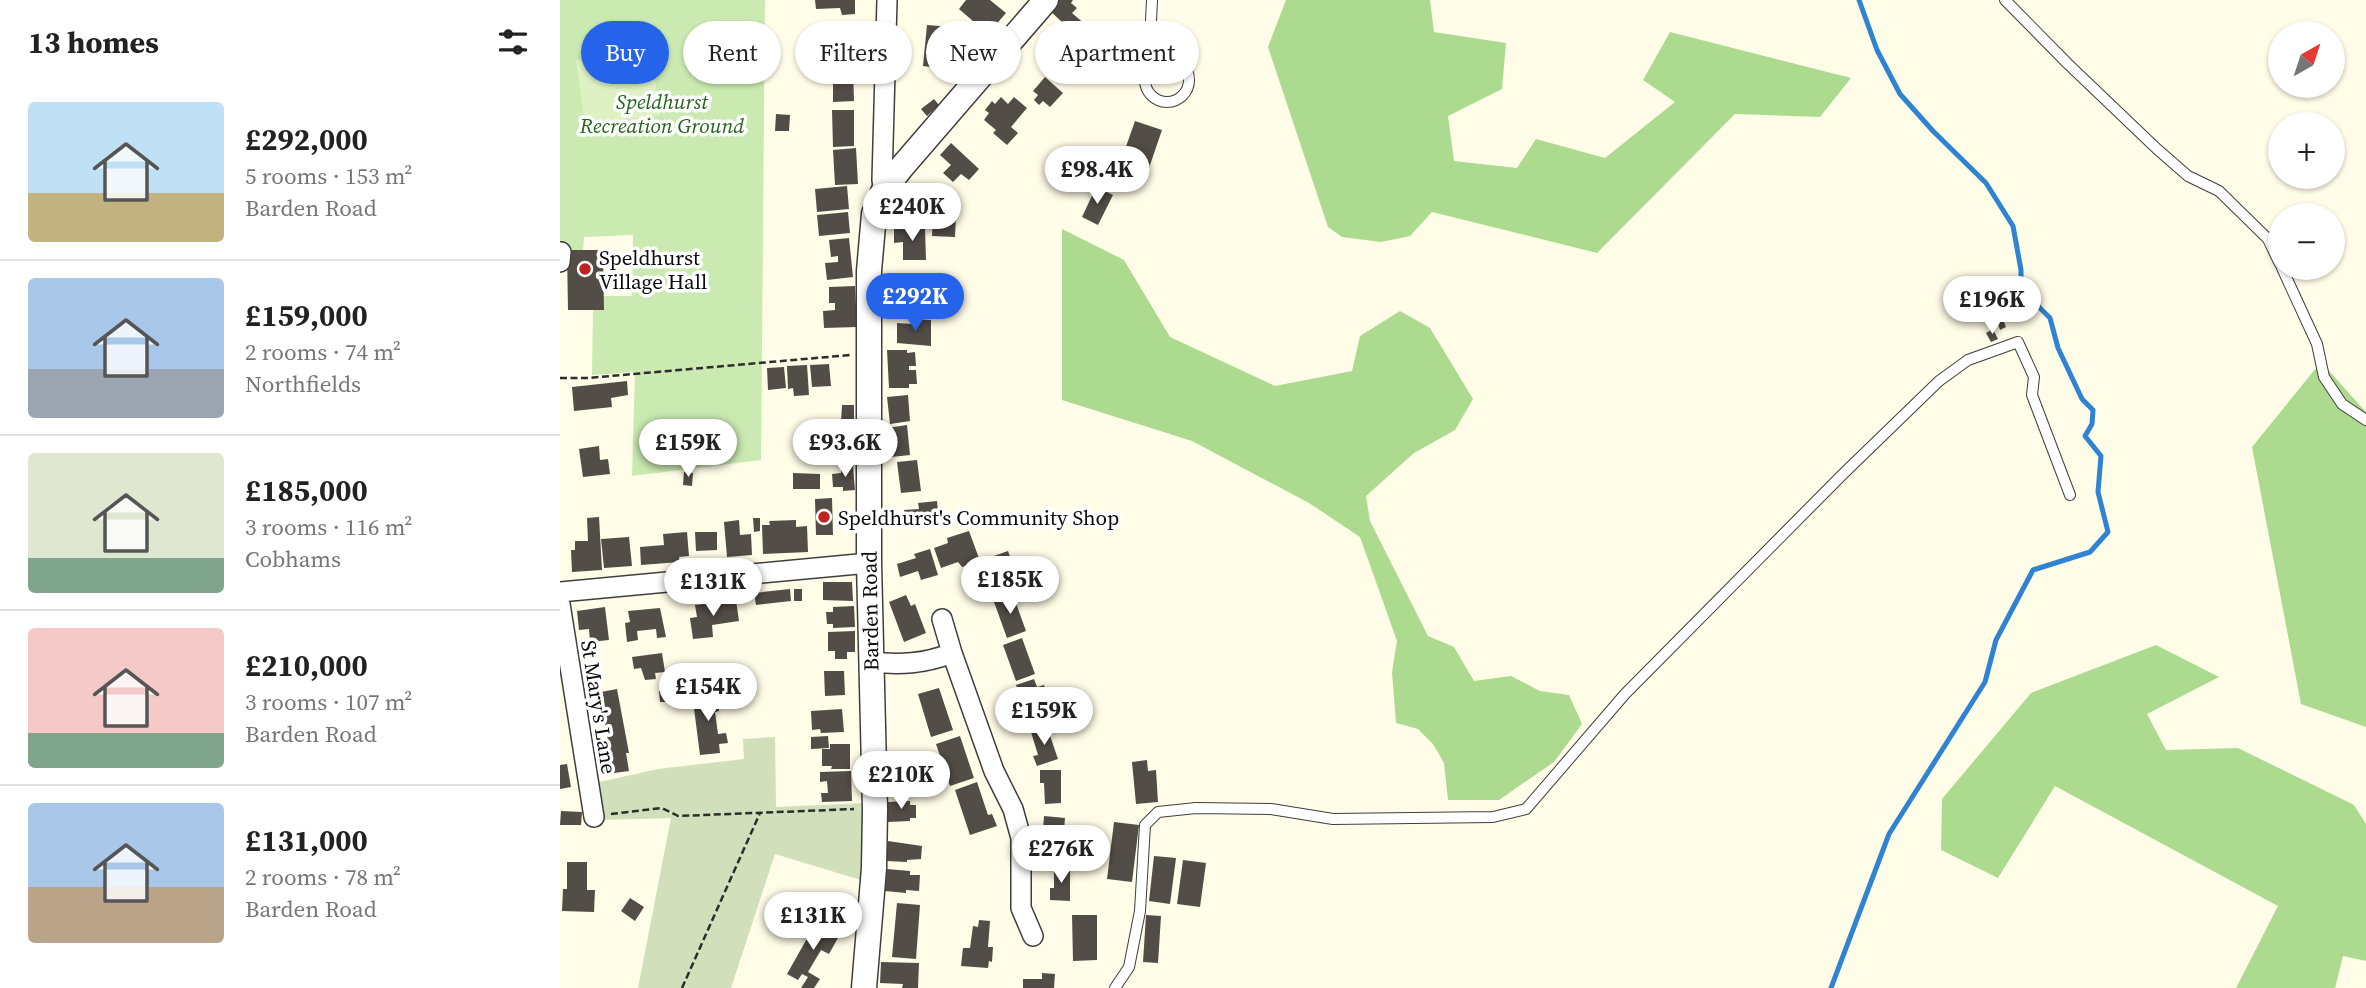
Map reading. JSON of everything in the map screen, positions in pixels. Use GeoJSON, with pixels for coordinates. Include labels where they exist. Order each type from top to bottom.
{"type":"FeatureCollection","features":[{"type":"Feature","properties":{"kind":"street"},"geometry":{"type":"LineString","coordinates":[[884,190],[882,180],[887,0]]}},
{"type":"Feature","properties":{"kind":"street","name":"Barden Road"},"geometry":{"type":"LineString","coordinates":[[864,988],[874,868],[875,809],[869,563],[869,271],[874,214],[884,190],[901,167],[1046,0]]}},
{"type":"Feature","properties":{"kind":"street"},"geometry":{"type":"LineString","coordinates":[[560,261],[561,252]]}},
{"type":"Feature","properties":{"kind":"street"},"geometry":{"type":"LineString","coordinates":[[560,592],[869,563]]}},
{"type":"Feature","properties":{"kind":"street","name":"St Mary's Lane"},"geometry":{"type":"LineString","coordinates":[[560,604],[594,817]]}},
{"type":"Feature","properties":{"kind":"street"},"geometry":{"type":"LineString","coordinates":[[942,620],[994,771],[1013,809],[1021,838],[1021,908],[1033,936]]}},
{"type":"Feature","properties":{"kind":"street"},"geometry":{"type":"LineString","coordinates":[[871,662],[901,665],[932,661],[953,653]]}},
{"type":"Feature","properties":{"kind":"lane"},"geometry":{"type":"LineString","coordinates":[[1151,21],[1152,0]]}},
{"type":"Feature","properties":{"kind":"lane"},"geometry":{"type":"LineString","coordinates":[[2006,0],[2157,149],[2188,176],[2219,191],[2268,239]]}},
{"type":"Feature","properties":{"kind":"lane"},"geometry":{"type":"LineString","coordinates":[[1172,59],[1184,66],[1189,79],[1185,93],[1180,98],[1173,101],[1159,100],[1148,91],[1145,77],[1158,60],[1172,59]]}},
{"type":"Feature","properties":{"kind":"lane"},"geometry":{"type":"LineString","coordinates":[[2287,280],[2317,344],[2324,377],[2342,404],[2366,420]]}},
{"type":"Feature","properties":{"kind":"lane"},"geometry":{"type":"LineString","coordinates":[[1115,988],[1129,967],[1140,911],[1145,825],[1158,812],[1196,808],[1271,809],[1333,820],[1493,817],[1526,809],[1635,684],[1939,381],[1968,360],[2018,342],[2034,377],[2032,395],[2070,495]]}},
{"type":"Feature","properties":{"kind":"path"},"geometry":{"type":"LineString","coordinates":[[560,378],[588,378],[869,353]]}},
{"type":"Feature","properties":{"kind":"path"},"geometry":{"type":"LineString","coordinates":[[594,817],[662,808],[678,816],[875,809]]}},
{"type":"Feature","properties":{"kind":"path"},"geometry":{"type":"LineString","coordinates":[[682,988],[760,813]]}},
{"type":"Feature","properties":{"kind":"green space","name":"Speldhurst Recreation Ground"},"geometry":{"type":"Polygon","coordinates":[[[560,0],[765,0],[765,21],[683,21],[683,84],[764,84],[761,460],[632,476],[635,372],[592,375],[593,310],[604,310],[603,296],[632,296],[633,235],[584,237],[583,250],[560,251],[560,0]]]}},
{"type":"Feature","properties":{"kind":"green space"},"geometry":{"type":"Polygon","coordinates":[[[1286,0],[1430,0],[1434,32],[1506,43],[1502,89],[1448,116],[1454,161],[1517,168],[1536,139],[1605,158],[1675,102],[1643,80],[1670,32],[1851,78],[1820,117],[1735,114],[1597,253],[1432,212],[1410,236],[1381,242],[1342,237],[1328,227],[1268,47],[1286,0]]]}},
{"type":"Feature","properties":{"kind":"green space"},"geometry":{"type":"Polygon","coordinates":[[[581,59],[581,84],[656,84],[660,115],[585,125],[576,60],[581,59]]]}},
{"type":"Feature","properties":{"kind":"green space"},"geometry":{"type":"Polygon","coordinates":[[[1062,229],[1124,260],[1170,337],[1275,386],[1352,371],[1360,336],[1400,311],[1430,328],[1473,399],[1455,430],[1414,453],[1366,496],[1370,521],[1428,636],[1454,647],[1474,681],[1511,676],[1540,691],[1569,695],[1582,724],[1554,762],[1499,800],[1448,800],[1444,763],[1433,744],[1418,729],[1396,723],[1392,672],[1397,641],[1360,537],[1309,503],[1192,441],[1062,400],[1062,229]]]}},
{"type":"Feature","properties":{"kind":"green space"},"geometry":{"type":"Polygon","coordinates":[[[2321,362],[2366,412],[2366,727],[2301,704],[2252,447],[2321,362]]]}},
{"type":"Feature","properties":{"kind":"green space"},"geometry":{"type":"Polygon","coordinates":[[[2156,645],[2219,677],[2147,714],[2166,750],[2238,748],[2354,805],[2366,824],[2366,961],[2343,956],[2335,988],[2236,988],[2278,906],[2055,786],[1998,878],[1941,850],[1942,799],[2031,693],[2156,645]]]}},
{"type":"Feature","properties":{"kind":"green space"},"geometry":{"type":"Polygon","coordinates":[[[775,737],[776,807],[867,803],[861,880],[775,854],[731,988],[638,988],[671,818],[602,820],[595,783],[658,769],[744,759],[743,739],[775,737]]]}},
{"type":"Feature","properties":{"kind":"building"},"geometry":{"type":"Polygon","coordinates":[[[815,0],[855,0],[855,14],[842,15],[840,8],[816,9],[815,0]]]}},
{"type":"Feature","properties":{"kind":"building"},"geometry":{"type":"Polygon","coordinates":[[[966,0],[990,0],[1006,13],[999,21],[973,21],[959,9],[966,0]]]}},
{"type":"Feature","properties":{"kind":"building"},"geometry":{"type":"Polygon","coordinates":[[[1059,0],[1073,0],[1071,3],[1077,8],[1072,13],[1081,21],[1061,21],[1050,11],[1059,0]]]}},
{"type":"Feature","properties":{"kind":"building"},"geometry":{"type":"Polygon","coordinates":[[[926,35],[926,66],[923,66],[926,35]]]}},
{"type":"Feature","properties":{"kind":"building"},"geometry":{"type":"Polygon","coordinates":[[[833,84],[853,84],[854,101],[833,102],[833,84]]]}},
{"type":"Feature","properties":{"kind":"building"},"geometry":{"type":"Polygon","coordinates":[[[1039,84],[1053,84],[1063,93],[1050,107],[1043,101],[1039,105],[1034,100],[1038,95],[1033,91],[1039,84]]]}},
{"type":"Feature","properties":{"kind":"building"},"geometry":{"type":"Polygon","coordinates":[[[1001,97],[1008,104],[1014,97],[1027,108],[1011,127],[1018,133],[1007,145],[993,133],[996,130],[984,120],[989,113],[985,110],[992,101],[995,104],[1001,97]]]}},
{"type":"Feature","properties":{"kind":"building"},"geometry":{"type":"Polygon","coordinates":[[[934,99],[939,105],[927,116],[921,109],[934,99]]]}},
{"type":"Feature","properties":{"kind":"building"},"geometry":{"type":"Polygon","coordinates":[[[832,110],[854,110],[854,146],[833,147],[832,110]]]}},
{"type":"Feature","properties":{"kind":"building"},"geometry":{"type":"Polygon","coordinates":[[[776,114],[790,115],[789,131],[775,131],[776,114]]]}},
{"type":"Feature","properties":{"kind":"building"},"geometry":{"type":"Polygon","coordinates":[[[1135,121],[1162,130],[1149,168],[1122,158],[1135,121]]]}},
{"type":"Feature","properties":{"kind":"building"},"geometry":{"type":"Polygon","coordinates":[[[951,143],[979,169],[969,180],[961,174],[953,182],[943,173],[951,165],[940,155],[951,143]]]}},
{"type":"Feature","properties":{"kind":"building"},"geometry":{"type":"Polygon","coordinates":[[[856,148],[858,184],[835,185],[833,150],[856,148]]]}},
{"type":"Feature","properties":{"kind":"building"},"geometry":{"type":"Polygon","coordinates":[[[847,186],[849,209],[817,212],[815,189],[847,186]]]}},
{"type":"Feature","properties":{"kind":"building"},"geometry":{"type":"Polygon","coordinates":[[[1096,187],[1113,195],[1098,225],[1082,217],[1096,187]]]}},
{"type":"Feature","properties":{"kind":"building"},"geometry":{"type":"Polygon","coordinates":[[[848,212],[850,233],[819,236],[817,215],[848,212]]]}},
{"type":"Feature","properties":{"kind":"building"},"geometry":{"type":"Polygon","coordinates":[[[933,215],[956,216],[955,237],[932,236],[933,215]]]}},
{"type":"Feature","properties":{"kind":"building"},"geometry":{"type":"Polygon","coordinates":[[[894,228],[925,228],[926,260],[903,260],[903,242],[894,243],[894,228]]]}},
{"type":"Feature","properties":{"kind":"building"},"geometry":{"type":"Polygon","coordinates":[[[849,238],[853,277],[827,280],[825,263],[838,262],[838,256],[831,257],[829,240],[849,238]]]}},
{"type":"Feature","properties":{"kind":"building","name":"Speldhurst Village Hall"},"geometry":{"type":"Polygon","coordinates":[[[567,250],[603,250],[604,310],[568,310],[567,250]]]}},
{"type":"Feature","properties":{"kind":"building"},"geometry":{"type":"Polygon","coordinates":[[[923,284],[943,285],[941,317],[920,316],[923,284]]]}},
{"type":"Feature","properties":{"kind":"building"},"geometry":{"type":"Polygon","coordinates":[[[855,286],[857,327],[824,328],[823,311],[835,310],[835,303],[829,303],[829,287],[855,286]]]}},
{"type":"Feature","properties":{"kind":"building"},"geometry":{"type":"Polygon","coordinates":[[[2001,315],[2006,327],[2000,330],[1996,317],[2001,315]]]}},
{"type":"Feature","properties":{"kind":"building"},"geometry":{"type":"Polygon","coordinates":[[[913,319],[931,320],[931,346],[897,343],[897,323],[913,324],[913,319]]]}},
{"type":"Feature","properties":{"kind":"building"},"geometry":{"type":"Polygon","coordinates":[[[1993,329],[1998,339],[1991,342],[1986,333],[1993,329]]]}},
{"type":"Feature","properties":{"kind":"building"},"geometry":{"type":"Polygon","coordinates":[[[887,350],[915,352],[916,366],[909,366],[909,370],[916,370],[917,384],[909,384],[909,388],[889,388],[887,350]]]}},
{"type":"Feature","properties":{"kind":"building"},"geometry":{"type":"Polygon","coordinates":[[[829,364],[831,386],[812,387],[810,365],[829,364]]]}},
{"type":"Feature","properties":{"kind":"building"},"geometry":{"type":"Polygon","coordinates":[[[807,365],[809,395],[794,396],[793,388],[788,389],[787,366],[807,365]]]}},
{"type":"Feature","properties":{"kind":"building"},"geometry":{"type":"Polygon","coordinates":[[[784,367],[786,388],[768,390],[767,368],[784,367]]]}},
{"type":"Feature","properties":{"kind":"building"},"geometry":{"type":"Polygon","coordinates":[[[627,381],[628,395],[611,398],[612,407],[574,411],[572,387],[627,381]]]}},
{"type":"Feature","properties":{"kind":"building"},"geometry":{"type":"Polygon","coordinates":[[[908,395],[910,421],[890,424],[887,397],[908,395]]]}},
{"type":"Feature","properties":{"kind":"building"},"geometry":{"type":"Polygon","coordinates":[[[842,405],[854,405],[854,423],[841,422],[842,405]]]}},
{"type":"Feature","properties":{"kind":"building"},"geometry":{"type":"Polygon","coordinates":[[[907,425],[910,455],[891,457],[887,428],[907,425]]]}},
{"type":"Feature","properties":{"kind":"building"},"geometry":{"type":"Polygon","coordinates":[[[853,426],[854,454],[827,455],[826,427],[853,426]]]}},
{"type":"Feature","properties":{"kind":"building"},"geometry":{"type":"Polygon","coordinates":[[[599,446],[600,460],[608,459],[610,474],[583,477],[579,449],[599,446]]]}},
{"type":"Feature","properties":{"kind":"building"},"geometry":{"type":"Polygon","coordinates":[[[917,460],[921,491],[901,493],[897,462],[917,460]]]}},
{"type":"Feature","properties":{"kind":"building"},"geometry":{"type":"Polygon","coordinates":[[[841,466],[853,466],[855,490],[843,491],[843,487],[833,487],[832,474],[841,473],[841,466]]]}},
{"type":"Feature","properties":{"kind":"building"},"geometry":{"type":"Polygon","coordinates":[[[684,472],[693,473],[692,486],[683,485],[684,472]]]}},
{"type":"Feature","properties":{"kind":"building"},"geometry":{"type":"Polygon","coordinates":[[[793,473],[820,474],[820,489],[793,489],[793,473]]]}},
{"type":"Feature","properties":{"kind":"building","name":"Speldhurst's Community Shop"},"geometry":{"type":"Polygon","coordinates":[[[832,498],[833,535],[816,535],[815,499],[832,498]]]}},
{"type":"Feature","properties":{"kind":"building"},"geometry":{"type":"Polygon","coordinates":[[[937,501],[939,522],[905,526],[904,510],[919,509],[918,503],[937,501]]]}},
{"type":"Feature","properties":{"kind":"building"},"geometry":{"type":"Polygon","coordinates":[[[599,517],[602,570],[572,572],[571,550],[575,550],[575,541],[588,541],[587,518],[599,517]]]}},
{"type":"Feature","properties":{"kind":"building"},"geometry":{"type":"Polygon","coordinates":[[[753,518],[760,518],[760,531],[754,532],[753,518]]]}},
{"type":"Feature","properties":{"kind":"building"},"geometry":{"type":"Polygon","coordinates":[[[739,520],[740,535],[751,534],[752,555],[727,557],[724,522],[739,520]]]}},
{"type":"Feature","properties":{"kind":"building"},"geometry":{"type":"Polygon","coordinates":[[[796,520],[796,527],[807,526],[808,552],[763,554],[762,525],[770,525],[769,521],[796,520]]]}},
{"type":"Feature","properties":{"kind":"building"},"geometry":{"type":"Polygon","coordinates":[[[969,531],[980,561],[962,567],[958,562],[941,568],[934,548],[948,543],[947,538],[969,531]]]}},
{"type":"Feature","properties":{"kind":"building"},"geometry":{"type":"Polygon","coordinates":[[[687,532],[689,556],[679,557],[680,562],[641,565],[640,547],[664,545],[663,534],[687,532]]]}},
{"type":"Feature","properties":{"kind":"building"},"geometry":{"type":"Polygon","coordinates":[[[695,532],[717,532],[717,550],[696,551],[695,532]]]}},
{"type":"Feature","properties":{"kind":"building"},"geometry":{"type":"Polygon","coordinates":[[[629,537],[632,566],[604,568],[601,539],[629,537]]]}},
{"type":"Feature","properties":{"kind":"building"},"geometry":{"type":"Polygon","coordinates":[[[930,549],[938,575],[921,580],[918,571],[900,577],[897,564],[916,558],[914,554],[930,549]]]}},
{"type":"Feature","properties":{"kind":"building"},"geometry":{"type":"Polygon","coordinates":[[[1008,551],[1012,562],[1003,565],[1011,587],[991,594],[980,561],[1008,551]]]}},
{"type":"Feature","properties":{"kind":"building"},"geometry":{"type":"Polygon","coordinates":[[[823,582],[852,582],[853,601],[823,600],[823,582]]]}},
{"type":"Feature","properties":{"kind":"building"},"geometry":{"type":"Polygon","coordinates":[[[790,589],[791,601],[756,605],[754,593],[790,589]]]}},
{"type":"Feature","properties":{"kind":"building"},"geometry":{"type":"Polygon","coordinates":[[[794,589],[802,589],[802,601],[794,601],[794,589]]]}},
{"type":"Feature","properties":{"kind":"building"},"geometry":{"type":"Polygon","coordinates":[[[906,595],[911,606],[915,604],[926,633],[904,642],[889,602],[906,595]]]}},
{"type":"Feature","properties":{"kind":"building"},"geometry":{"type":"Polygon","coordinates":[[[1013,595],[1026,631],[1007,638],[994,602],[1013,595]]]}},
{"type":"Feature","properties":{"kind":"building"},"geometry":{"type":"Polygon","coordinates":[[[736,600],[739,621],[712,625],[713,637],[693,639],[690,618],[697,617],[695,605],[736,600]]]}},
{"type":"Feature","properties":{"kind":"building"},"geometry":{"type":"Polygon","coordinates":[[[854,606],[855,627],[833,628],[833,624],[827,624],[826,612],[833,612],[833,607],[854,606]]]}},
{"type":"Feature","properties":{"kind":"building"},"geometry":{"type":"Polygon","coordinates":[[[605,607],[609,640],[590,642],[589,629],[579,630],[577,611],[605,607]]]}},
{"type":"Feature","properties":{"kind":"building"},"geometry":{"type":"Polygon","coordinates":[[[660,608],[666,637],[657,638],[656,629],[637,631],[638,640],[627,642],[625,623],[630,622],[628,611],[660,608]]]}},
{"type":"Feature","properties":{"kind":"building"},"geometry":{"type":"Polygon","coordinates":[[[855,631],[855,652],[847,652],[847,659],[835,659],[835,651],[828,651],[828,632],[855,631]]]}},
{"type":"Feature","properties":{"kind":"building"},"geometry":{"type":"Polygon","coordinates":[[[1022,638],[1035,674],[1016,681],[1003,645],[1022,638]]]}},
{"type":"Feature","properties":{"kind":"building"},"geometry":{"type":"Polygon","coordinates":[[[662,653],[665,672],[655,673],[656,679],[645,680],[641,668],[634,669],[632,657],[662,653]]]}},
{"type":"Feature","properties":{"kind":"building"},"geometry":{"type":"Polygon","coordinates":[[[824,671],[844,671],[845,695],[825,696],[824,671]]]}},
{"type":"Feature","properties":{"kind":"building"},"geometry":{"type":"Polygon","coordinates":[[[742,675],[743,689],[729,690],[727,677],[742,675]]]}},
{"type":"Feature","properties":{"kind":"building"},"geometry":{"type":"Polygon","coordinates":[[[1034,679],[1037,687],[1044,685],[1052,708],[1044,711],[1046,717],[1029,723],[1016,685],[1034,679]]]}},
{"type":"Feature","properties":{"kind":"building"},"geometry":{"type":"Polygon","coordinates":[[[939,688],[953,730],[931,737],[918,694],[939,688]]]}},
{"type":"Feature","properties":{"kind":"building"},"geometry":{"type":"Polygon","coordinates":[[[617,689],[629,753],[626,753],[629,771],[614,773],[601,692],[617,689]]]}},
{"type":"Feature","properties":{"kind":"building"},"geometry":{"type":"Polygon","coordinates":[[[659,691],[668,691],[669,702],[660,702],[659,691]]]}},
{"type":"Feature","properties":{"kind":"building"},"geometry":{"type":"Polygon","coordinates":[[[713,691],[714,698],[718,698],[719,711],[715,712],[718,734],[726,733],[728,743],[719,744],[720,753],[700,755],[692,693],[713,691]]]}},
{"type":"Feature","properties":{"kind":"building"},"geometry":{"type":"Polygon","coordinates":[[[842,709],[844,732],[821,733],[820,729],[812,730],[811,711],[842,709]]]}},
{"type":"Feature","properties":{"kind":"building"},"geometry":{"type":"Polygon","coordinates":[[[1047,727],[1058,759],[1037,766],[1033,756],[1038,755],[1031,732],[1047,727]]]}},
{"type":"Feature","properties":{"kind":"building"},"geometry":{"type":"Polygon","coordinates":[[[828,736],[829,748],[811,749],[811,737],[828,736]]]}},
{"type":"Feature","properties":{"kind":"building"},"geometry":{"type":"Polygon","coordinates":[[[960,736],[974,778],[950,786],[936,744],[960,736]]]}},
{"type":"Feature","properties":{"kind":"building"},"geometry":{"type":"Polygon","coordinates":[[[830,744],[850,744],[850,769],[822,766],[822,749],[830,749],[830,744]]]}},
{"type":"Feature","properties":{"kind":"building"},"geometry":{"type":"Polygon","coordinates":[[[1147,760],[1148,771],[1156,770],[1158,802],[1136,804],[1132,762],[1147,760]]]}},
{"type":"Feature","properties":{"kind":"building"},"geometry":{"type":"Polygon","coordinates":[[[567,764],[571,787],[560,789],[560,765],[567,764]]]}},
{"type":"Feature","properties":{"kind":"building"},"geometry":{"type":"Polygon","coordinates":[[[1040,770],[1061,770],[1061,803],[1045,804],[1040,770]]]}},
{"type":"Feature","properties":{"kind":"building"},"geometry":{"type":"Polygon","coordinates":[[[851,771],[852,801],[822,802],[821,793],[828,793],[827,781],[820,782],[820,772],[851,771]]]}},
{"type":"Feature","properties":{"kind":"building"},"geometry":{"type":"Polygon","coordinates":[[[977,782],[988,815],[992,814],[997,826],[970,835],[955,790],[977,782]]]}},
{"type":"Feature","properties":{"kind":"building"},"geometry":{"type":"Polygon","coordinates":[[[910,801],[910,805],[916,805],[916,818],[910,818],[910,821],[888,822],[887,802],[910,801]]]}},
{"type":"Feature","properties":{"kind":"building"},"geometry":{"type":"Polygon","coordinates":[[[561,811],[582,812],[581,825],[560,825],[561,811]]]}},
{"type":"Feature","properties":{"kind":"building"},"geometry":{"type":"Polygon","coordinates":[[[1044,816],[1065,818],[1062,855],[1046,854],[1047,829],[1043,829],[1044,816]]]}},
{"type":"Feature","properties":{"kind":"building"},"geometry":{"type":"Polygon","coordinates":[[[1114,822],[1139,825],[1132,882],[1107,879],[1114,822]]]}},
{"type":"Feature","properties":{"kind":"building"},"geometry":{"type":"Polygon","coordinates":[[[888,841],[922,846],[921,859],[907,862],[886,861],[888,841]]]}},
{"type":"Feature","properties":{"kind":"building"},"geometry":{"type":"Polygon","coordinates":[[[1154,856],[1176,858],[1170,904],[1149,901],[1154,856]]]}},
{"type":"Feature","properties":{"kind":"building"},"geometry":{"type":"Polygon","coordinates":[[[1183,860],[1206,863],[1200,907],[1177,904],[1183,860]]]}},
{"type":"Feature","properties":{"kind":"building"},"geometry":{"type":"Polygon","coordinates":[[[567,862],[587,862],[587,890],[595,890],[594,912],[562,911],[563,889],[567,889],[567,862]]]}},
{"type":"Feature","properties":{"kind":"building"},"geometry":{"type":"Polygon","coordinates":[[[1054,868],[1070,868],[1070,901],[1050,900],[1050,888],[1054,888],[1054,868]]]}},
{"type":"Feature","properties":{"kind":"building"},"geometry":{"type":"Polygon","coordinates":[[[887,869],[910,871],[910,875],[920,875],[919,891],[885,891],[887,869]]]}},
{"type":"Feature","properties":{"kind":"building"},"geometry":{"type":"Polygon","coordinates":[[[630,898],[644,907],[635,921],[621,911],[630,898]]]}},
{"type":"Feature","properties":{"kind":"building"},"geometry":{"type":"Polygon","coordinates":[[[837,902],[855,913],[851,921],[845,918],[842,924],[829,917],[837,902]]]}},
{"type":"Feature","properties":{"kind":"building"},"geometry":{"type":"Polygon","coordinates":[[[897,903],[920,905],[916,959],[892,957],[897,903]]]}},
{"type":"Feature","properties":{"kind":"building"},"geometry":{"type":"Polygon","coordinates":[[[1072,915],[1097,915],[1097,960],[1073,961],[1072,915]]]}},
{"type":"Feature","properties":{"kind":"building"},"geometry":{"type":"Polygon","coordinates":[[[1146,915],[1161,916],[1158,963],[1143,962],[1146,915]]]}},
{"type":"Feature","properties":{"kind":"building"},"geometry":{"type":"Polygon","coordinates":[[[818,919],[836,929],[834,933],[839,936],[829,954],[821,950],[808,972],[820,979],[814,988],[801,988],[808,977],[802,974],[798,980],[787,974],[818,919]]]}},
{"type":"Feature","properties":{"kind":"building"},"geometry":{"type":"Polygon","coordinates":[[[979,920],[990,921],[988,947],[993,947],[992,962],[989,961],[988,968],[961,966],[963,948],[970,948],[973,926],[978,927],[979,920]]]}},
{"type":"Feature","properties":{"kind":"building"},"geometry":{"type":"Polygon","coordinates":[[[881,962],[919,963],[918,988],[880,983],[881,962]]]}},
{"type":"Feature","properties":{"kind":"building"},"geometry":{"type":"Polygon","coordinates":[[[1042,973],[1055,974],[1054,988],[1023,988],[1023,979],[1042,979],[1042,973]]]}},
{"type":"Feature","properties":{"kind":"waterway"},"geometry":{"type":"LineString","coordinates":[[1831,988],[1889,834],[1985,682],[1996,640],[2033,570],[2090,552],[2108,532],[2098,492],[2101,456],[2085,436],[2092,424],[2093,410],[2082,399],[2058,348],[2050,318],[2021,289],[2021,270],[2013,226],[1986,183],[1900,94],[1877,50],[1859,0]]}},
{"type":"Feature","properties":{"kind":"place","name":"Speldhurst Village Hall"},"geometry":{"type":"Point","coordinates":[585,269]}},
{"type":"Feature","properties":{"kind":"place","name":"Speldhurst's Community Shop"},"geometry":{"type":"Point","coordinates":[824,517]}}]}
